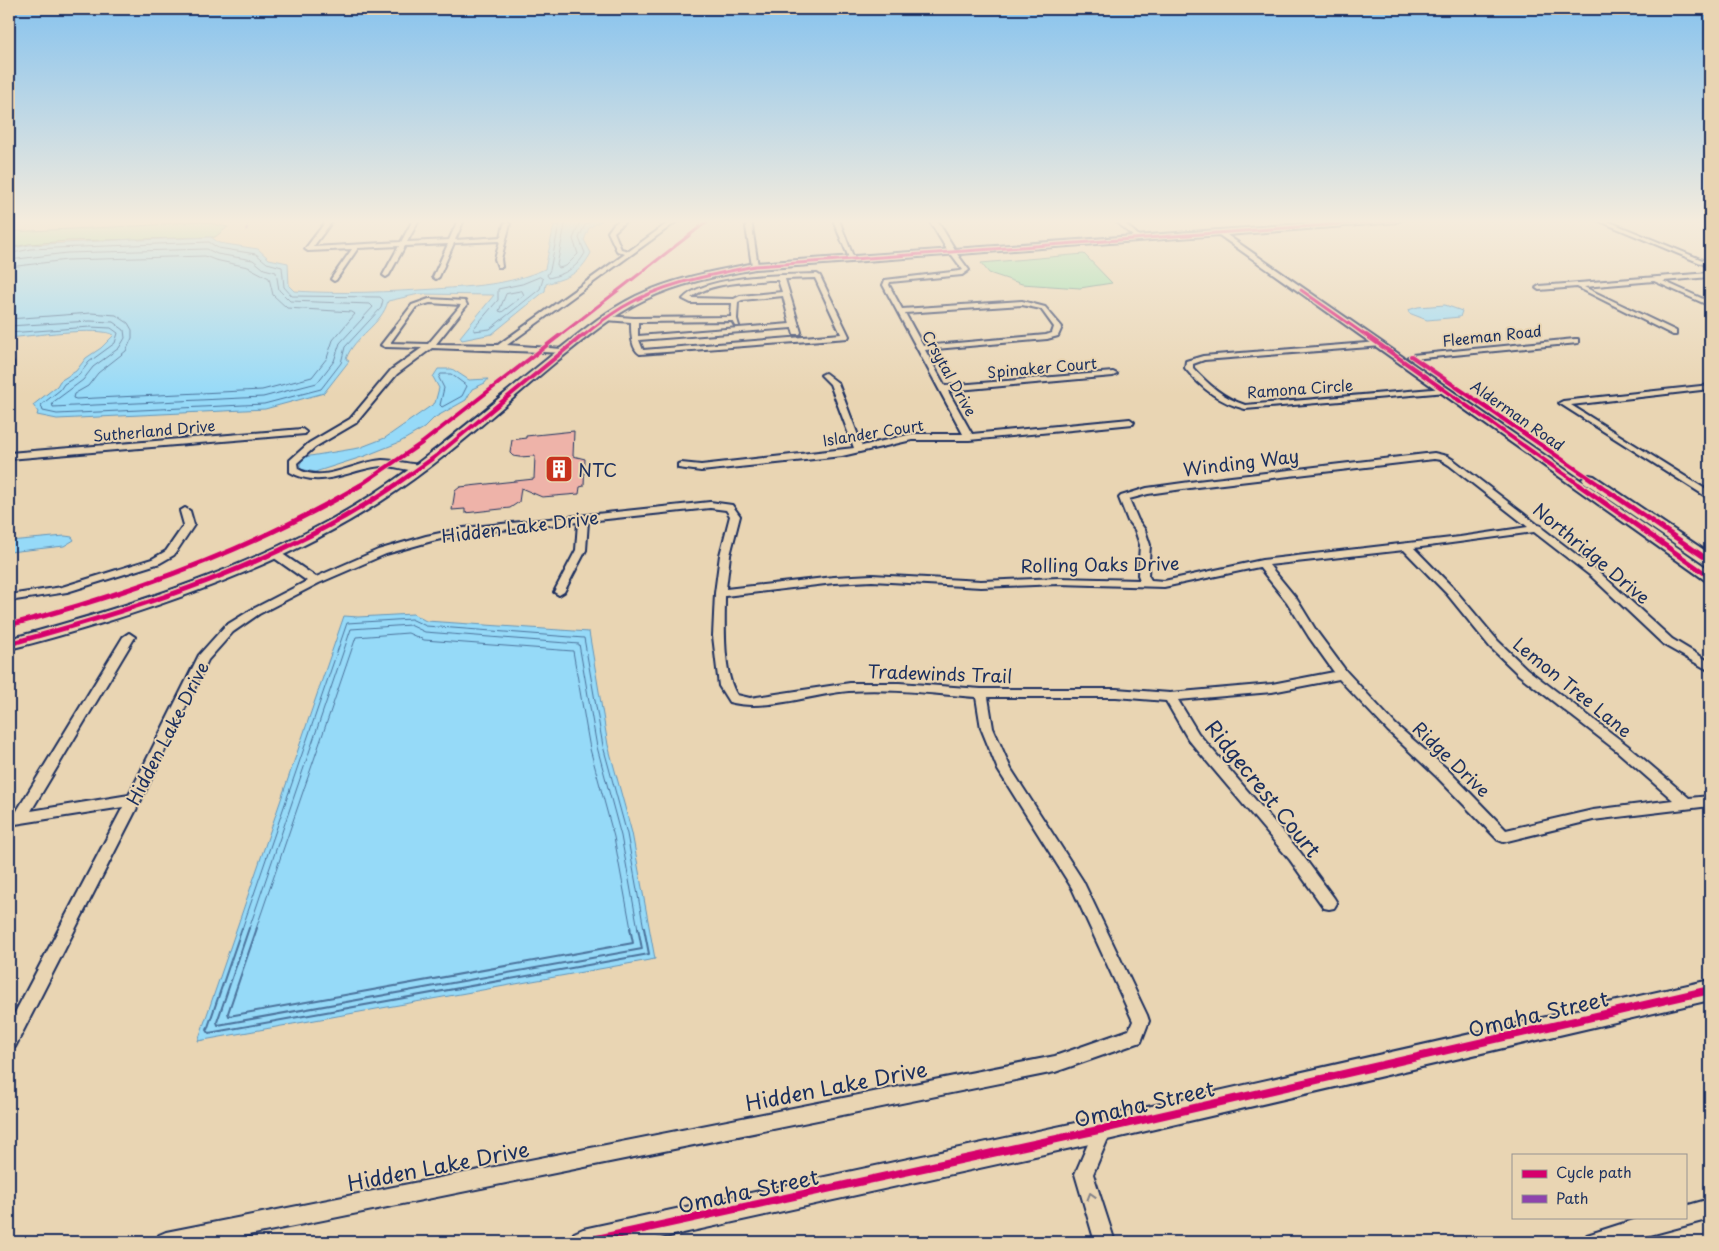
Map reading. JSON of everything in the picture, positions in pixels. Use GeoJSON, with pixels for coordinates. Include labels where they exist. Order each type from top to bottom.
{"type":"FeatureCollection","features":[{"type":"Feature","properties":{"kind":"main road"},"geometry":{"type":"LineString","coordinates":[[9,644],[145,604],[274,553],[328,526],[421,468],[562,351],[606,318],[631,302],[694,278]]}},
{"type":"Feature","properties":{"kind":"main road","name":"Alderman Road"},"geometry":{"type":"LineString","coordinates":[[1285,278],[1710,576]]}},
{"type":"Feature","properties":{"kind":"main road","name":"Alderman Road"},"geometry":{"type":"LineString","coordinates":[[1296,278],[1710,561]]}},
{"type":"Feature","properties":{"kind":"street"},"geometry":{"type":"LineString","coordinates":[[500,347],[595,278]]}},
{"type":"Feature","properties":{"kind":"street"},"geometry":{"type":"LineString","coordinates":[[778,278],[712,286],[694,291],[686,299],[691,301],[735,301],[745,297],[786,294]]}},
{"type":"Feature","properties":{"kind":"street"},"geometry":{"type":"LineString","coordinates":[[781,278],[794,326],[802,340]]}},
{"type":"Feature","properties":{"kind":"street"},"geometry":{"type":"LineString","coordinates":[[634,320],[635,338],[640,352],[845,336],[817,278]]}},
{"type":"Feature","properties":{"kind":"street","name":"Crsytal Drive"},"geometry":{"type":"LineString","coordinates":[[917,278],[887,282],[886,285],[969,437]]}},
{"type":"Feature","properties":{"kind":"street"},"geometry":{"type":"LineString","coordinates":[[1538,288],[1672,278]]}},
{"type":"Feature","properties":{"kind":"street"},"geometry":{"type":"LineString","coordinates":[[1654,280],[1710,304]]}},
{"type":"Feature","properties":{"kind":"street"},"geometry":{"type":"LineString","coordinates":[[1578,286],[1673,333]]}},
{"type":"Feature","properties":{"kind":"street"},"geometry":{"type":"LineString","coordinates":[[421,468],[384,463],[316,477],[298,474],[293,470],[293,462],[312,445],[353,421],[394,372],[430,346],[464,304],[463,302],[429,301],[417,304],[385,345],[430,346],[500,347],[562,351]]}},
{"type":"Feature","properties":{"kind":"street"},"geometry":{"type":"LineString","coordinates":[[735,301],[734,318],[739,332]]}},
{"type":"Feature","properties":{"kind":"street"},"geometry":{"type":"LineString","coordinates":[[900,311],[1022,303],[1043,308],[1058,327],[1055,334],[1047,337],[921,348]]}},
{"type":"Feature","properties":{"kind":"street"},"geometry":{"type":"LineString","coordinates":[[606,318],[634,320],[734,318]]}},
{"type":"Feature","properties":{"kind":"street"},"geometry":{"type":"LineString","coordinates":[[635,338],[739,332],[794,326]]}},
{"type":"Feature","properties":{"kind":"street","name":"Fleeman Road"},"geometry":{"type":"LineString","coordinates":[[1412,357],[1575,341]]}},
{"type":"Feature","properties":{"kind":"street","name":"Ramona Circle"},"geometry":{"type":"LineString","coordinates":[[1379,344],[1203,358],[1189,363],[1189,368],[1210,390],[1225,401],[1245,407],[1444,390]]}},
{"type":"Feature","properties":{"kind":"street","name":"Spinaker Court"},"geometry":{"type":"LineString","coordinates":[[944,389],[1113,374]]}},
{"type":"Feature","properties":{"kind":"street"},"geometry":{"type":"LineString","coordinates":[[825,375],[834,383],[859,449]]}},
{"type":"Feature","properties":{"kind":"street"},"geometry":{"type":"LineString","coordinates":[[1710,388],[1563,404],[1710,496]]}},
{"type":"Feature","properties":{"kind":"street","name":"Islander Court"},"geometry":{"type":"LineString","coordinates":[[681,466],[701,468],[859,449],[912,438],[969,437],[1130,422]]}},
{"type":"Feature","properties":{"kind":"street","name":"Sutherland Drive"},"geometry":{"type":"LineString","coordinates":[[9,456],[302,432]]}},
{"type":"Feature","properties":{"kind":"street","name":"Winding Way"},"geometry":{"type":"LineString","coordinates":[[1147,584],[1143,575],[1145,546],[1140,530],[1133,521],[1124,498],[1147,491],[1197,484],[1434,456],[1444,458],[1452,463]]}},
{"type":"Feature","properties":{"kind":"street","name":"Northridge Drive"},"geometry":{"type":"LineString","coordinates":[[1452,463],[1596,574],[1668,642],[1710,667]]}},
{"type":"Feature","properties":{"kind":"street","name":"Hidden Lake Drive"},"geometry":{"type":"LineString","coordinates":[[9,1041],[134,800],[203,658],[229,629],[255,612],[315,581],[382,552],[430,538],[464,531],[583,518],[710,505],[730,507]]}},
{"type":"Feature","properties":{"kind":"street","name":"Tradewinds Trail"},"geometry":{"type":"LineString","coordinates":[[730,507],[735,516],[725,555],[720,593],[719,636],[724,686],[733,699],[750,702],[850,687],[898,687],[981,693],[1116,693],[1170,697],[1263,689],[1342,674]]}},
{"type":"Feature","properties":{"kind":"street"},"geometry":{"type":"LineString","coordinates":[[9,598],[63,590],[156,561],[170,552],[189,525],[185,511]]}},
{"type":"Feature","properties":{"kind":"street"},"geometry":{"type":"LineString","coordinates":[[558,592],[581,550],[583,518]]}},
{"type":"Feature","properties":{"kind":"street","name":"Rolling Oaks Drive"},"geometry":{"type":"LineString","coordinates":[[720,593],[834,580],[872,578],[981,584],[1059,581],[1164,584],[1190,580],[1262,563],[1538,528]]}},
{"type":"Feature","properties":{"kind":"street","name":"Lemon Tree Lane"},"geometry":{"type":"LineString","coordinates":[[1406,546],[1451,592],[1494,644],[1523,672],[1622,748],[1685,803]]}},
{"type":"Feature","properties":{"kind":"street"},"geometry":{"type":"LineString","coordinates":[[274,553],[315,581]]}},
{"type":"Feature","properties":{"kind":"street","name":"Ridge Drive"},"geometry":{"type":"LineString","coordinates":[[1262,563],[1292,600],[1313,634],[1342,674],[1392,728],[1442,773],[1503,836],[1593,815],[1685,803]]}},
{"type":"Feature","properties":{"kind":"street"},"geometry":{"type":"LineString","coordinates":[[14,819],[129,637]]}},
{"type":"Feature","properties":{"kind":"street","name":"Hidden Lake Drive"},"geometry":{"type":"LineString","coordinates":[[166,1242],[1055,1064],[1135,1036],[1141,1021],[1078,885],[1005,770],[986,728],[981,693]]}},
{"type":"Feature","properties":{"kind":"street","name":"Ridgecrest Court"},"geometry":{"type":"LineString","coordinates":[[1170,697],[1192,736],[1295,856],[1329,903]]}},
{"type":"Feature","properties":{"kind":"street"},"geometry":{"type":"LineString","coordinates":[[14,819],[134,800]]}},
{"type":"Feature","properties":{"kind":"street"},"geometry":{"type":"LineString","coordinates":[[1685,803],[1710,801]]}},
{"type":"Feature","properties":{"kind":"street","name":"Omaha Street"},"geometry":{"type":"LineString","coordinates":[[583,1242],[1103,1129],[1710,990]]}},
{"type":"Feature","properties":{"kind":"street"},"geometry":{"type":"LineString","coordinates":[[1103,1129],[1084,1174],[1105,1242]]}},
{"type":"Feature","properties":{"kind":"street"},"geometry":{"type":"LineString","coordinates":[[1686,1216],[1710,1209]]}},
{"type":"Feature","properties":{"kind":"street"},"geometry":{"type":"LineString","coordinates":[[1594,1242],[1676,1218]]}},
{"type":"Feature","properties":{"kind":"green space"},"geometry":{"type":"Polygon","coordinates":[[[1005,278],[1108,278],[1112,283],[1080,288],[1022,284],[1005,278]]]}},
{"type":"Feature","properties":{"kind":"water"},"geometry":{"type":"Polygon","coordinates":[[[9,278],[289,278],[289,286],[294,291],[312,292],[383,292],[464,287],[505,282],[517,278],[563,278],[546,284],[545,291],[492,334],[462,340],[460,337],[494,295],[419,294],[388,301],[380,317],[350,351],[346,359],[349,361],[324,393],[265,409],[57,419],[37,415],[38,412],[33,405],[57,386],[60,381],[76,371],[86,358],[101,348],[114,335],[106,332],[80,331],[9,338],[9,278]]]}},
{"type":"Feature","properties":{"kind":"water"},"geometry":{"type":"Polygon","coordinates":[[[1445,305],[1462,311],[1460,317],[1427,320],[1409,313],[1408,310],[1418,307],[1445,305]]]}},
{"type":"Feature","properties":{"kind":"water"},"geometry":{"type":"Polygon","coordinates":[[[438,369],[452,369],[469,380],[488,379],[485,383],[472,389],[466,400],[434,418],[424,428],[400,442],[365,456],[315,472],[300,469],[300,464],[304,457],[359,448],[385,438],[435,403],[439,388],[433,377],[438,369]]]}},
{"type":"Feature","properties":{"kind":"water"},"geometry":{"type":"Polygon","coordinates":[[[72,537],[74,540],[64,546],[9,552],[9,541],[72,537]]]}},
{"type":"Feature","properties":{"kind":"water"},"geometry":{"type":"Polygon","coordinates":[[[413,614],[426,621],[589,632],[608,745],[632,833],[655,959],[198,1041],[344,616],[413,614]]]}},
{"type":"Feature","properties":{"kind":"building","name":"NTC"},"geometry":{"type":"Polygon","coordinates":[[[574,431],[573,456],[585,459],[584,486],[580,487],[579,494],[542,497],[521,488],[519,502],[510,508],[465,513],[465,509],[452,510],[455,491],[460,487],[534,479],[535,456],[513,456],[510,453],[512,440],[526,438],[526,436],[574,431]]]}},
{"type":"Feature","properties":{"kind":"cycle path"},"geometry":{"type":"LineString","coordinates":[[9,625],[104,599],[197,566],[243,547],[331,503],[406,456],[634,278]]}},
{"type":"Feature","properties":{"kind":"cycle path"},"geometry":{"type":"LineString","coordinates":[[9,644],[117,613],[170,595],[275,553],[326,528],[374,500],[421,468],[606,318],[623,307],[659,290],[696,278]]}},
{"type":"Feature","properties":{"kind":"cycle path"},"geometry":{"type":"LineString","coordinates":[[1301,290],[1710,577]]}},
{"type":"Feature","properties":{"kind":"cycle path"},"geometry":{"type":"LineString","coordinates":[[1411,356],[1710,561]]}},
{"type":"Feature","properties":{"kind":"cycle path"},"geometry":{"type":"LineString","coordinates":[[583,1242],[1103,1129],[1710,990]]}},
{"type":"Feature","properties":{"kind":"place","name":"NTC"},"geometry":{"type":"Point","coordinates":[559,469]}}]}
